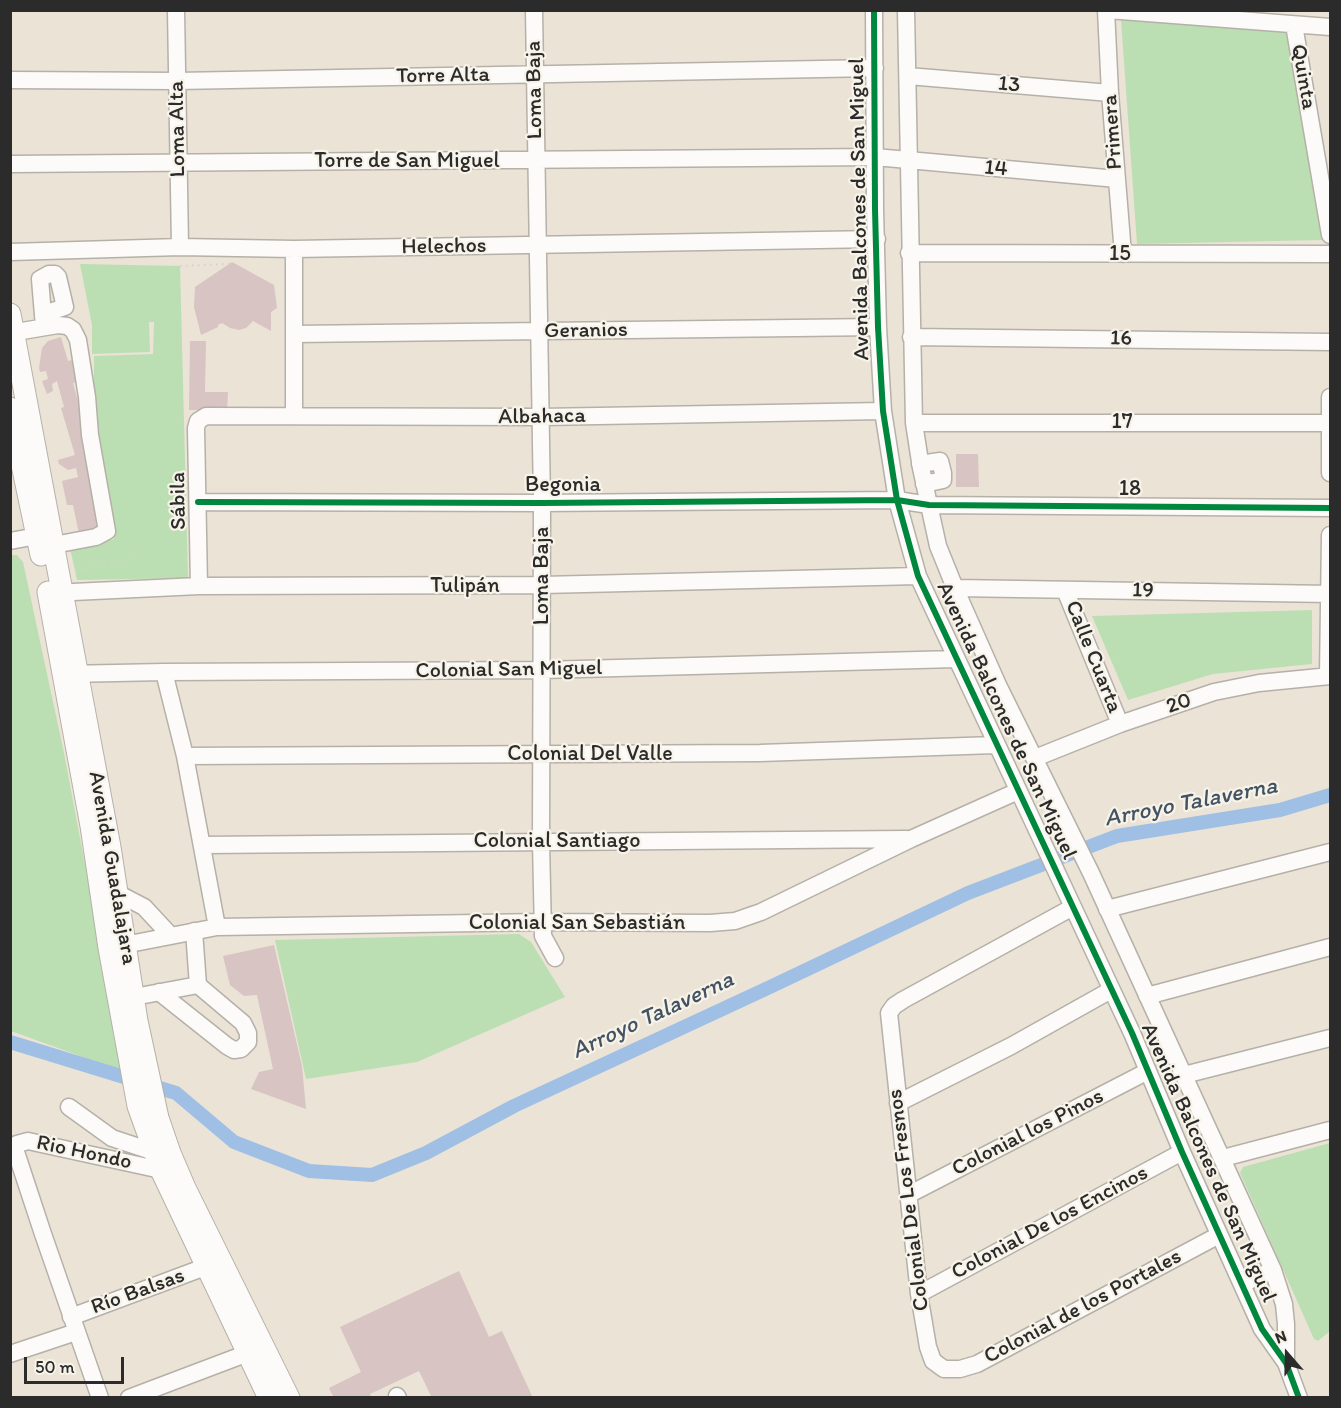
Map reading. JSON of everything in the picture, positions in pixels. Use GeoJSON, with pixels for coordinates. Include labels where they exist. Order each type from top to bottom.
{"type":"FeatureCollection","features":[{"type":"Feature","properties":{"kind":"main road","name":"Avenida Guadalajara"},"geometry":{"type":"LineString","coordinates":[[12,326],[15,428],[48,538],[91,826],[117,947],[134,997],[158,1118],[185,1188],[290,1398]]}},
{"type":"Feature","properties":{"kind":"main road","name":"Avenida Guadalajara"},"geometry":{"type":"LineString","coordinates":[[15,428],[48,538]]}},
{"type":"Feature","properties":{"kind":"main road","name":"Avenida Guadalajara"},"geometry":{"type":"LineString","coordinates":[[70,674],[117,893],[117,947],[130,1072],[138,1106],[158,1161],[205,1267],[269,1398]]}},
{"type":"Feature","properties":{"kind":"street","name":"Loma Alta"},"geometry":{"type":"LineString","coordinates":[[176,10],[180,247]]}},
{"type":"Feature","properties":{"kind":"street","name":"Loma Baja"},"geometry":{"type":"LineString","coordinates":[[534,10],[542,503],[543,936],[555,958]]}},
{"type":"Feature","properties":{"kind":"street","name":"Avenida Balcones de San Miguel"},"geometry":{"type":"LineString","coordinates":[[874,10],[878,327],[884,411],[897,500],[918,576],[1132,1034],[1182,1152],[1262,1329],[1286,1363],[1299,1398]]}},
{"type":"Feature","properties":{"kind":"street","name":"Avenida Balcones de San Miguel"},"geometry":{"type":"LineString","coordinates":[[906,10],[914,423],[920,464],[938,546],[998,685],[1091,873],[1273,1270],[1284,1304],[1286,1363]]}},
{"type":"Feature","properties":{"kind":"street"},"geometry":{"type":"LineString","coordinates":[[1107,10],[1270,16],[1294,25],[1330,27]]}},
{"type":"Feature","properties":{"kind":"street","name":"Primera"},"geometry":{"type":"LineString","coordinates":[[1107,10],[1110,93],[1123,254]]}},
{"type":"Feature","properties":{"kind":"street","name":"Quinta"},"geometry":{"type":"LineString","coordinates":[[1294,25],[1330,235]]}},
{"type":"Feature","properties":{"kind":"street","name":"Torre Alta"},"geometry":{"type":"LineString","coordinates":[[10,80],[177,81],[875,68]]}},
{"type":"Feature","properties":{"kind":"street","name":"13"},"geometry":{"type":"LineString","coordinates":[[908,76],[1110,93]]}},
{"type":"Feature","properties":{"kind":"street","name":"Torre de San Miguel"},"geometry":{"type":"LineString","coordinates":[[10,164],[875,157]]}},
{"type":"Feature","properties":{"kind":"street","name":"14"},"geometry":{"type":"LineString","coordinates":[[875,157],[1117,179]]}},
{"type":"Feature","properties":{"kind":"street","name":"Helechos"},"geometry":{"type":"LineString","coordinates":[[10,252],[180,247],[294,249],[877,239]]}},
{"type":"Feature","properties":{"kind":"street"},"geometry":{"type":"LineString","coordinates":[[294,249],[294,416]]}},
{"type":"Feature","properties":{"kind":"street","name":"15"},"geometry":{"type":"LineString","coordinates":[[909,253],[1330,254]]}},
{"type":"Feature","properties":{"kind":"street"},"geometry":{"type":"LineString","coordinates":[[10,541],[103,535],[107,531],[90,435],[78,340],[73,330],[44,320],[12,326]]}},
{"type":"Feature","properties":{"kind":"street","name":"Geranios"},"geometry":{"type":"LineString","coordinates":[[294,334],[878,327]]}},
{"type":"Feature","properties":{"kind":"street","name":"16"},"geometry":{"type":"LineString","coordinates":[[911,337],[1330,342]]}},
{"type":"Feature","properties":{"kind":"street"},"geometry":{"type":"LineString","coordinates":[[1330,397],[1330,473]]}},
{"type":"Feature","properties":{"kind":"street","name":"Albahaca"},"geometry":{"type":"LineString","coordinates":[[202,417],[212,415],[541,417],[884,411]]}},
{"type":"Feature","properties":{"kind":"street","name":"Sábila"},"geometry":{"type":"LineString","coordinates":[[199,586],[196,428],[202,417]]}},
{"type":"Feature","properties":{"kind":"street","name":"17"},"geometry":{"type":"LineString","coordinates":[[914,423],[1330,423]]}},
{"type":"Feature","properties":{"kind":"street","name":"Begonia"},"geometry":{"type":"LineString","coordinates":[[198,502],[542,503],[897,500],[929,505]]}},
{"type":"Feature","properties":{"kind":"street","name":"18"},"geometry":{"type":"LineString","coordinates":[[929,505],[1330,508]]}},
{"type":"Feature","properties":{"kind":"street"},"geometry":{"type":"LineString","coordinates":[[1329,676],[1330,536]]}},
{"type":"Feature","properties":{"kind":"street","name":"Tulipán"},"geometry":{"type":"LineString","coordinates":[[56,592],[199,586],[542,585],[918,576]]}},
{"type":"Feature","properties":{"kind":"street","name":"19"},"geometry":{"type":"LineString","coordinates":[[955,588],[1329,594]]}},
{"type":"Feature","properties":{"kind":"street","name":"Calle Cuarta"},"geometry":{"type":"LineString","coordinates":[[1065,590],[1120,724]]}},
{"type":"Feature","properties":{"kind":"street","name":"Colonial San Miguel"},"geometry":{"type":"LineString","coordinates":[[70,674],[542,670],[956,659]]}},
{"type":"Feature","properties":{"kind":"street"},"geometry":{"type":"LineString","coordinates":[[164,672],[185,756],[217,927]]}},
{"type":"Feature","properties":{"kind":"street","name":"20"},"geometry":{"type":"LineString","coordinates":[[1035,758],[1120,724],[1214,692],[1258,682],[1329,676]]}},
{"type":"Feature","properties":{"kind":"street","name":"Colonial Del Valle"},"geometry":{"type":"LineString","coordinates":[[185,756],[760,753],[995,745]]}},
{"type":"Feature","properties":{"kind":"street","name":"Colonial San Sebastián"},"geometry":{"type":"LineString","coordinates":[[117,947],[217,927],[735,921],[761,912],[911,839],[1018,791]]}},
{"type":"Feature","properties":{"kind":"street","name":"Colonial Santiago"},"geometry":{"type":"LineString","coordinates":[[203,844],[911,839]]}},
{"type":"Feature","properties":{"kind":"street"},"geometry":{"type":"LineString","coordinates":[[1107,909],[1330,852]]}},
{"type":"Feature","properties":{"kind":"street"},"geometry":{"type":"LineString","coordinates":[[117,893],[144,907],[171,936]]}},
{"type":"Feature","properties":{"kind":"street","name":"Colonial De Los Fresnos"},"geometry":{"type":"LineString","coordinates":[[944,1369],[933,1361],[928,1347],[918,1294],[889,1013],[903,1000],[1070,900]]}},
{"type":"Feature","properties":{"kind":"street"},"geometry":{"type":"LineString","coordinates":[[159,992],[234,1050],[241,1049],[248,1042],[248,1033],[243,1023],[198,985],[194,932]]}},
{"type":"Feature","properties":{"kind":"street"},"geometry":{"type":"LineString","coordinates":[[1147,996],[1330,948]]}},
{"type":"Feature","properties":{"kind":"street"},"geometry":{"type":"LineString","coordinates":[[134,997],[198,985]]}},
{"type":"Feature","properties":{"kind":"street"},"geometry":{"type":"LineString","coordinates":[[898,1103],[1011,1046],[1111,990]]}},
{"type":"Feature","properties":{"kind":"street"},"geometry":{"type":"LineString","coordinates":[[202,1026],[221,1006]]}},
{"type":"Feature","properties":{"kind":"street"},"geometry":{"type":"LineString","coordinates":[[1132,1034],[1159,1023]]}},
{"type":"Feature","properties":{"kind":"street"},"geometry":{"type":"LineString","coordinates":[[1184,1075],[1330,1038]]}},
{"type":"Feature","properties":{"kind":"street","name":"Colonial los Pinos"},"geometry":{"type":"LineString","coordinates":[[908,1195],[1148,1071]]}},
{"type":"Feature","properties":{"kind":"street"},"geometry":{"type":"LineString","coordinates":[[69,1107],[112,1138],[158,1161]]}},
{"type":"Feature","properties":{"kind":"street"},"geometry":{"type":"LineString","coordinates":[[1223,1158],[1330,1130]]}},
{"type":"Feature","properties":{"kind":"street","name":"Rio Hondo"},"geometry":{"type":"LineString","coordinates":[[74,1325],[16,1154],[17,1144],[28,1141],[158,1161]]}},
{"type":"Feature","properties":{"kind":"street","name":"Colonial De los Encinos"},"geometry":{"type":"LineString","coordinates":[[918,1294],[1182,1152]]}},
{"type":"Feature","properties":{"kind":"street","name":"Colonial de los Portales"},"geometry":{"type":"LineString","coordinates":[[944,1369],[960,1369],[977,1364],[1220,1235]]}},
{"type":"Feature","properties":{"kind":"street","name":"Río Balsas"},"geometry":{"type":"LineString","coordinates":[[10,1354],[205,1267]]}},
{"type":"Feature","properties":{"kind":"street"},"geometry":{"type":"LineString","coordinates":[[1242,1284],[1273,1270]]}},
{"type":"Feature","properties":{"kind":"street"},"geometry":{"type":"LineString","coordinates":[[74,1325],[100,1398]]}},
{"type":"Feature","properties":{"kind":"street"},"geometry":{"type":"LineString","coordinates":[[129,1398],[248,1353]]}},
{"type":"Feature","properties":{"kind":"path"},"geometry":{"type":"LineString","coordinates":[[180,266],[238,264]]}},
{"type":"Feature","properties":{"kind":"path"},"geometry":{"type":"LineString","coordinates":[[75,571],[133,558]]}},
{"type":"Feature","properties":{"kind":"green space"},"geometry":{"type":"Polygon","coordinates":[[[1121,20],[1289,32],[1322,240],[1137,244],[1121,20]]]}},
{"type":"Feature","properties":{"kind":"green space"},"geometry":{"type":"Polygon","coordinates":[[[80,264],[180,266],[188,578],[77,580],[70,548],[114,539],[94,420],[94,356],[153,354],[154,322],[149,322],[150,352],[92,354],[92,325],[80,264]]]}},
{"type":"Feature","properties":{"kind":"green space"},"geometry":{"type":"Polygon","coordinates":[[[11,555],[17,555],[23,562],[64,753],[124,1072],[11,1031],[11,555]]]}},
{"type":"Feature","properties":{"kind":"green space"},"geometry":{"type":"Polygon","coordinates":[[[1312,610],[1312,664],[1213,674],[1128,700],[1092,616],[1312,610]]]}},
{"type":"Feature","properties":{"kind":"green space"},"geometry":{"type":"Polygon","coordinates":[[[519,934],[531,942],[565,997],[417,1062],[306,1079],[275,940],[519,934]]]}},
{"type":"Feature","properties":{"kind":"green space"},"geometry":{"type":"Polygon","coordinates":[[[1330,1143],[1330,1331],[1318,1341],[1314,1339],[1240,1173],[1243,1167],[1330,1143]]]}},
{"type":"Feature","properties":{"kind":"building"},"geometry":{"type":"Polygon","coordinates":[[[232,262],[274,285],[277,308],[271,312],[271,331],[253,321],[246,328],[239,330],[222,323],[201,335],[194,307],[195,287],[232,262]]]}},
{"type":"Feature","properties":{"kind":"building"},"geometry":{"type":"Polygon","coordinates":[[[61,337],[68,361],[72,360],[79,382],[73,383],[87,434],[104,529],[79,534],[73,505],[67,505],[62,481],[78,477],[76,468],[68,470],[59,464],[58,460],[75,455],[61,408],[64,407],[57,381],[52,384],[53,391],[47,394],[42,381],[48,379],[46,371],[40,372],[39,368],[42,348],[48,341],[61,337]]]}},
{"type":"Feature","properties":{"kind":"building"},"geometry":{"type":"Polygon","coordinates":[[[190,341],[206,341],[205,392],[228,392],[227,410],[189,410],[190,341]]]}},
{"type":"Feature","properties":{"kind":"building"},"geometry":{"type":"Polygon","coordinates":[[[956,454],[978,454],[979,487],[956,487],[956,454]]]}},
{"type":"Feature","properties":{"kind":"building"},"geometry":{"type":"Polygon","coordinates":[[[274,945],[302,1066],[306,1109],[251,1089],[259,1072],[273,1069],[257,995],[244,996],[230,985],[223,956],[274,945]]]}},
{"type":"Feature","properties":{"kind":"building"},"geometry":{"type":"Polygon","coordinates":[[[459,1271],[489,1337],[502,1331],[533,1398],[432,1398],[419,1371],[370,1394],[371,1398],[334,1398],[329,1388],[361,1372],[340,1327],[459,1271]]]}},
{"type":"Feature","properties":{"kind":"waterway","name":"Arroyo Talaverna"},"geometry":{"type":"LineString","coordinates":[[10,1042],[176,1093],[234,1142],[309,1171],[372,1175],[426,1153],[514,1106],[968,893],[1117,836],[1280,810],[1330,795]]}},
{"type":"Feature","properties":{"kind":"cycle path"},"geometry":{"type":"LineString","coordinates":[[874,10],[875,209],[883,411],[897,500],[918,576],[1132,1033],[1182,1152],[1262,1329],[1286,1363],[1299,1398]]}},
{"type":"Feature","properties":{"kind":"cycle path"},"geometry":{"type":"LineString","coordinates":[[198,502],[542,503],[897,500],[929,505],[1330,508]]}}]}
